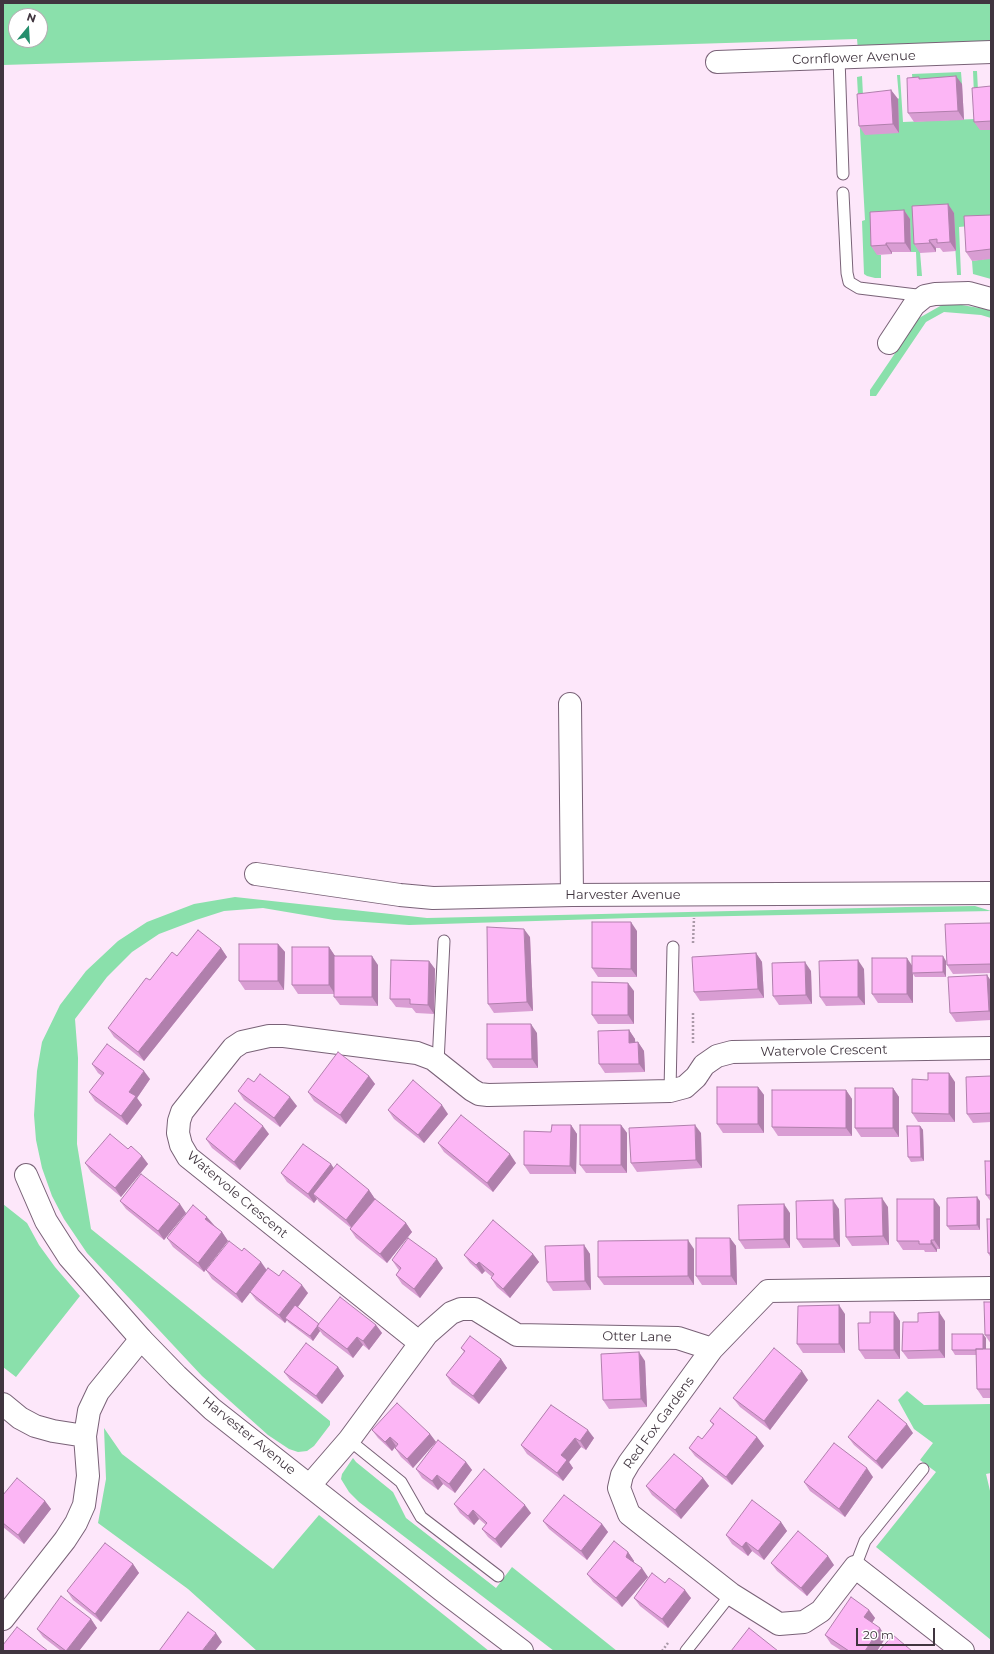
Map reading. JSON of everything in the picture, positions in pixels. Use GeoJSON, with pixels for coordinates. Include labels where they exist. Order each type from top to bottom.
{"type":"FeatureCollection","features":[{"type":"Feature","properties":{"kind":"street","name":"Cornflower Avenue"},"geometry":{"type":"LineString","coordinates":[[716,62],[991,52]]}},
{"type":"Feature","properties":{"kind":"street"},"geometry":{"type":"LineString","coordinates":[[889,342],[914,305],[925,296],[935,294],[969,293],[991,299]]}},
{"type":"Feature","properties":{"kind":"street"},"geometry":{"type":"LineString","coordinates":[[570,704],[572,895]]}},
{"type":"Feature","properties":{"kind":"street","name":"Harvester Avenue"},"geometry":{"type":"LineString","coordinates":[[256,874],[400,895],[434,898],[572,895],[991,893]]}},
{"type":"Feature","properties":{"kind":"street","name":"Watervole Crescent"},"geometry":{"type":"LineString","coordinates":[[420,1343],[188,1157],[181,1145],[178,1127],[182,1112],[233,1048],[242,1042],[253,1039],[284,1036],[417,1053],[426,1055],[472,1090],[483,1094],[670,1091],[685,1087],[696,1077],[704,1065],[717,1056],[732,1052],[991,1048]]}},
{"type":"Feature","properties":{"kind":"street","name":"Harvester Avenue"},"geometry":{"type":"LineString","coordinates":[[26,1175],[46,1221],[69,1257],[141,1339],[176,1376],[212,1409],[443,1591],[522,1651]]}},
{"type":"Feature","properties":{"kind":"street"},"geometry":{"type":"LineString","coordinates":[[712,1349],[768,1291],[991,1288]]}},
{"type":"Feature","properties":{"kind":"street","name":"Otter Lane"},"geometry":{"type":"LineString","coordinates":[[310,1486],[349,1440],[427,1334],[451,1313],[461,1309],[469,1308],[475,1310],[517,1335],[678,1338],[712,1349]]}},
{"type":"Feature","properties":{"kind":"street"},"geometry":{"type":"LineString","coordinates":[[3,1619],[65,1540],[84,1505],[88,1476],[85,1436],[89,1411],[98,1392],[141,1339]]}},
{"type":"Feature","properties":{"kind":"street","name":"Red Fox Gardens"},"geometry":{"type":"LineString","coordinates":[[712,1349],[629,1463],[622,1475],[619,1488],[629,1514],[731,1594],[779,1624],[804,1622],[821,1611],[855,1567]]}},
{"type":"Feature","properties":{"kind":"street"},"geometry":{"type":"LineString","coordinates":[[3,1404],[20,1418],[35,1426],[53,1431],[85,1436]]}},
{"type":"Feature","properties":{"kind":"street"},"geometry":{"type":"LineString","coordinates":[[855,1567],[963,1651]]}},
{"type":"Feature","properties":{"kind":"lane"},"geometry":{"type":"LineString","coordinates":[[839,58],[843,174]]}},
{"type":"Feature","properties":{"kind":"lane"},"geometry":{"type":"LineString","coordinates":[[843,193],[847,273],[850,282],[859,288],[925,296]]}},
{"type":"Feature","properties":{"kind":"lane"},"geometry":{"type":"LineString","coordinates":[[438,1063],[444,941]]}},
{"type":"Feature","properties":{"kind":"lane"},"geometry":{"type":"LineString","coordinates":[[670,1091],[673,947]]}},
{"type":"Feature","properties":{"kind":"lane"},"geometry":{"type":"LineString","coordinates":[[349,1440],[401,1482],[421,1517],[498,1576]]}},
{"type":"Feature","properties":{"kind":"lane","name":"Red Fox Gardens"},"geometry":{"type":"LineString","coordinates":[[855,1567],[865,1541],[923,1469]]}},
{"type":"Feature","properties":{"kind":"lane"},"geometry":{"type":"LineString","coordinates":[[686,1651],[731,1594]]}},
{"type":"Feature","properties":{"kind":"green space"},"geometry":{"type":"Polygon","coordinates":[[[3,3],[991,3],[991,41],[858,50],[857,39],[3,65],[3,3]]]}},
{"type":"Feature","properties":{"kind":"green space"},"geometry":{"type":"Polygon","coordinates":[[[973,71],[977,71],[980,130],[991,130],[991,224],[959,227],[961,275],[957,275],[953,213],[920,252],[922,276],[917,276],[916,252],[911,252],[910,219],[877,255],[881,255],[881,278],[867,276],[864,274],[862,221],[865,220],[857,77],[862,76],[865,134],[899,98],[897,75],[900,75],[903,122],[975,119],[973,71]]]}},
{"type":"Feature","properties":{"kind":"green space"},"geometry":{"type":"Polygon","coordinates":[[[961,72],[962,84],[913,87],[912,74],[961,72]]]}},
{"type":"Feature","properties":{"kind":"green space"},"geometry":{"type":"Polygon","coordinates":[[[991,258],[991,279],[973,274],[972,261],[991,258]]]}},
{"type":"Feature","properties":{"kind":"green space"},"geometry":{"type":"Polygon","coordinates":[[[956,304],[991,310],[991,318],[981,315],[944,312],[926,322],[876,396],[870,396],[870,390],[919,318],[942,305],[956,304]]]}},
{"type":"Feature","properties":{"kind":"green space"},"geometry":{"type":"Polygon","coordinates":[[[235,897],[427,918],[975,906],[991,911],[631,918],[409,925],[334,920],[263,908],[224,911],[196,920],[159,934],[132,952],[107,977],[75,1019],[78,1058],[77,1144],[91,1229],[330,1421],[330,1425],[314,1446],[307,1451],[298,1452],[289,1449],[268,1435],[202,1376],[87,1253],[64,1219],[52,1196],[42,1168],[36,1140],[34,1115],[37,1071],[42,1042],[60,1005],[86,971],[118,941],[147,922],[194,904],[235,897]]]}},
{"type":"Feature","properties":{"kind":"green space"},"geometry":{"type":"Polygon","coordinates":[[[3,1204],[27,1223],[39,1245],[55,1267],[80,1296],[16,1377],[3,1367],[3,1204]]]}},
{"type":"Feature","properties":{"kind":"green space"},"geometry":{"type":"Polygon","coordinates":[[[907,1391],[924,1405],[991,1404],[991,1473],[986,1474],[991,1495],[991,1640],[876,1547],[936,1472],[920,1460],[933,1443],[914,1429],[898,1400],[907,1391]]]}},
{"type":"Feature","properties":{"kind":"green space"},"geometry":{"type":"Polygon","coordinates":[[[104,1428],[122,1454],[273,1569],[319,1515],[489,1651],[257,1651],[188,1589],[98,1523],[106,1479],[104,1428]]]}},
{"type":"Feature","properties":{"kind":"green space"},"geometry":{"type":"Polygon","coordinates":[[[353,1458],[393,1492],[406,1518],[496,1588],[512,1567],[617,1651],[554,1651],[359,1502],[349,1492],[341,1479],[342,1474],[353,1458]]]}},
{"type":"Feature","properties":{"kind":"building"},"geometry":{"type":"Polygon","coordinates":[[[956,76],[958,111],[908,113],[907,78],[919,77],[919,79],[956,76]]]}},
{"type":"Feature","properties":{"kind":"building"},"geometry":{"type":"Polygon","coordinates":[[[991,86],[991,121],[974,122],[972,88],[991,86]]]}},
{"type":"Feature","properties":{"kind":"building"},"geometry":{"type":"Polygon","coordinates":[[[891,90],[893,124],[859,126],[857,94],[891,90]]]}},
{"type":"Feature","properties":{"kind":"building"},"geometry":{"type":"Polygon","coordinates":[[[948,204],[950,242],[937,243],[937,239],[929,240],[930,243],[914,244],[912,206],[948,204]]]}},
{"type":"Feature","properties":{"kind":"building"},"geometry":{"type":"Polygon","coordinates":[[[904,210],[905,243],[886,243],[886,245],[871,246],[870,212],[904,210]]]}},
{"type":"Feature","properties":{"kind":"building"},"geometry":{"type":"Polygon","coordinates":[[[991,215],[991,249],[966,252],[964,216],[991,215]]]}},
{"type":"Feature","properties":{"kind":"building"},"geometry":{"type":"Polygon","coordinates":[[[592,922],[631,922],[631,969],[592,968],[592,922]]]}},
{"type":"Feature","properties":{"kind":"building"},"geometry":{"type":"Polygon","coordinates":[[[991,923],[991,964],[947,965],[945,924],[991,923]]]}},
{"type":"Feature","properties":{"kind":"building"},"geometry":{"type":"Polygon","coordinates":[[[487,927],[524,929],[527,1002],[488,1004],[487,927]]]}},
{"type":"Feature","properties":{"kind":"building"},"geometry":{"type":"Polygon","coordinates":[[[198,930],[221,948],[138,1052],[108,1028],[146,978],[150,980],[172,952],[177,956],[198,930]]]}},
{"type":"Feature","properties":{"kind":"building"},"geometry":{"type":"Polygon","coordinates":[[[239,944],[278,944],[278,981],[239,981],[239,944]]]}},
{"type":"Feature","properties":{"kind":"building"},"geometry":{"type":"Polygon","coordinates":[[[292,947],[329,947],[329,985],[292,985],[292,947]]]}},
{"type":"Feature","properties":{"kind":"building"},"geometry":{"type":"Polygon","coordinates":[[[756,953],[758,989],[694,992],[692,957],[756,953]]]}},
{"type":"Feature","properties":{"kind":"building"},"geometry":{"type":"Polygon","coordinates":[[[334,956],[372,956],[372,997],[334,997],[334,956]]]}},
{"type":"Feature","properties":{"kind":"building"},"geometry":{"type":"Polygon","coordinates":[[[912,956],[943,956],[943,972],[912,973],[912,956]]]}},
{"type":"Feature","properties":{"kind":"building"},"geometry":{"type":"Polygon","coordinates":[[[872,958],[907,958],[907,994],[872,994],[872,958]]]}},
{"type":"Feature","properties":{"kind":"building"},"geometry":{"type":"Polygon","coordinates":[[[391,960],[429,961],[428,1005],[410,1004],[410,999],[390,999],[391,960]]]}},
{"type":"Feature","properties":{"kind":"building"},"geometry":{"type":"Polygon","coordinates":[[[858,960],[858,997],[820,997],[819,961],[858,960]]]}},
{"type":"Feature","properties":{"kind":"building"},"geometry":{"type":"Polygon","coordinates":[[[805,962],[806,995],[773,996],[772,963],[805,962]]]}},
{"type":"Feature","properties":{"kind":"building"},"geometry":{"type":"Polygon","coordinates":[[[987,975],[989,1011],[950,1013],[948,977],[987,975]]]}},
{"type":"Feature","properties":{"kind":"building"},"geometry":{"type":"Polygon","coordinates":[[[592,982],[628,983],[628,1015],[592,1015],[592,982]]]}},
{"type":"Feature","properties":{"kind":"building"},"geometry":{"type":"Polygon","coordinates":[[[487,1024],[531,1024],[532,1059],[487,1059],[487,1024]]]}},
{"type":"Feature","properties":{"kind":"building"},"geometry":{"type":"Polygon","coordinates":[[[629,1030],[629,1043],[638,1042],[639,1064],[599,1064],[598,1031],[629,1030]]]}},
{"type":"Feature","properties":{"kind":"building"},"geometry":{"type":"Polygon","coordinates":[[[107,1044],[144,1071],[129,1092],[136,1096],[121,1116],[89,1092],[104,1073],[92,1064],[107,1044]]]}},
{"type":"Feature","properties":{"kind":"building"},"geometry":{"type":"Polygon","coordinates":[[[338,1052],[369,1076],[340,1115],[308,1092],[338,1052]]]}},
{"type":"Feature","properties":{"kind":"building"},"geometry":{"type":"Polygon","coordinates":[[[928,1073],[949,1073],[949,1114],[912,1113],[912,1079],[928,1080],[928,1073]]]}},
{"type":"Feature","properties":{"kind":"building"},"geometry":{"type":"Polygon","coordinates":[[[260,1074],[290,1097],[274,1118],[238,1091],[248,1078],[254,1082],[260,1074]]]}},
{"type":"Feature","properties":{"kind":"building"},"geometry":{"type":"Polygon","coordinates":[[[991,1076],[991,1113],[967,1114],[966,1077],[991,1076]]]}},
{"type":"Feature","properties":{"kind":"building"},"geometry":{"type":"Polygon","coordinates":[[[413,1080],[442,1105],[418,1135],[388,1110],[413,1080]]]}},
{"type":"Feature","properties":{"kind":"building"},"geometry":{"type":"Polygon","coordinates":[[[717,1087],[758,1087],[758,1124],[717,1124],[717,1087]]]}},
{"type":"Feature","properties":{"kind":"building"},"geometry":{"type":"Polygon","coordinates":[[[855,1088],[893,1088],[893,1128],[855,1128],[855,1088]]]}},
{"type":"Feature","properties":{"kind":"building"},"geometry":{"type":"Polygon","coordinates":[[[772,1090],[846,1090],[846,1128],[772,1127],[772,1090]]]}},
{"type":"Feature","properties":{"kind":"building"},"geometry":{"type":"Polygon","coordinates":[[[235,1103],[263,1126],[234,1162],[206,1139],[235,1103]]]}},
{"type":"Feature","properties":{"kind":"building"},"geometry":{"type":"Polygon","coordinates":[[[461,1115],[510,1154],[487,1183],[438,1143],[461,1115]]]}},
{"type":"Feature","properties":{"kind":"building"},"geometry":{"type":"Polygon","coordinates":[[[552,1125],[571,1125],[570,1166],[524,1165],[524,1131],[551,1132],[552,1125]]]}},
{"type":"Feature","properties":{"kind":"building"},"geometry":{"type":"Polygon","coordinates":[[[580,1125],[621,1125],[621,1165],[580,1165],[580,1125]]]}},
{"type":"Feature","properties":{"kind":"building"},"geometry":{"type":"Polygon","coordinates":[[[695,1125],[696,1160],[631,1163],[629,1128],[695,1125]]]}},
{"type":"Feature","properties":{"kind":"building"},"geometry":{"type":"Polygon","coordinates":[[[907,1126],[920,1126],[921,1157],[908,1157],[907,1126]]]}},
{"type":"Feature","properties":{"kind":"building"},"geometry":{"type":"Polygon","coordinates":[[[110,1134],[128,1149],[131,1146],[142,1156],[115,1188],[85,1163],[110,1134]]]}},
{"type":"Feature","properties":{"kind":"building"},"geometry":{"type":"Polygon","coordinates":[[[303,1144],[331,1164],[308,1194],[281,1173],[303,1144]]]}},
{"type":"Feature","properties":{"kind":"building"},"geometry":{"type":"Polygon","coordinates":[[[985,1161],[991,1161],[991,1195],[986,1195],[985,1161]]]}},
{"type":"Feature","properties":{"kind":"building"},"geometry":{"type":"Polygon","coordinates":[[[337,1164],[369,1190],[346,1220],[313,1194],[337,1164]]]}},
{"type":"Feature","properties":{"kind":"building"},"geometry":{"type":"Polygon","coordinates":[[[141,1174],[180,1204],[158,1231],[120,1201],[141,1174]]]}},
{"type":"Feature","properties":{"kind":"building"},"geometry":{"type":"Polygon","coordinates":[[[977,1197],[977,1225],[947,1226],[947,1198],[977,1197]]]}},
{"type":"Feature","properties":{"kind":"building"},"geometry":{"type":"Polygon","coordinates":[[[882,1198],[883,1236],[846,1237],[845,1199],[882,1198]]]}},
{"type":"Feature","properties":{"kind":"building"},"geometry":{"type":"Polygon","coordinates":[[[375,1199],[406,1223],[380,1254],[350,1229],[375,1199]]]}},
{"type":"Feature","properties":{"kind":"building"},"geometry":{"type":"Polygon","coordinates":[[[897,1199],[934,1199],[934,1240],[931,1240],[931,1244],[919,1244],[919,1241],[897,1241],[897,1199]]]}},
{"type":"Feature","properties":{"kind":"building"},"geometry":{"type":"Polygon","coordinates":[[[833,1200],[834,1239],[797,1239],[796,1201],[833,1200]]]}},
{"type":"Feature","properties":{"kind":"building"},"geometry":{"type":"Polygon","coordinates":[[[784,1204],[784,1239],[739,1240],[738,1205],[784,1204]]]}},
{"type":"Feature","properties":{"kind":"building"},"geometry":{"type":"Polygon","coordinates":[[[193,1205],[207,1217],[205,1219],[222,1232],[198,1263],[167,1238],[193,1205]]]}},
{"type":"Feature","properties":{"kind":"building"},"geometry":{"type":"Polygon","coordinates":[[[987,1219],[991,1219],[991,1253],[988,1253],[987,1219]]]}},
{"type":"Feature","properties":{"kind":"building"},"geometry":{"type":"Polygon","coordinates":[[[493,1220],[533,1254],[503,1289],[491,1278],[494,1274],[479,1262],[476,1265],[464,1255],[493,1220]]]}},
{"type":"Feature","properties":{"kind":"building"},"geometry":{"type":"Polygon","coordinates":[[[408,1238],[437,1259],[414,1289],[396,1275],[401,1268],[392,1260],[408,1238]]]}},
{"type":"Feature","properties":{"kind":"building"},"geometry":{"type":"Polygon","coordinates":[[[696,1238],[730,1238],[731,1276],[696,1276],[696,1238]]]}},
{"type":"Feature","properties":{"kind":"building"},"geometry":{"type":"Polygon","coordinates":[[[688,1240],[688,1276],[598,1277],[598,1241],[688,1240]]]}},
{"type":"Feature","properties":{"kind":"building"},"geometry":{"type":"Polygon","coordinates":[[[229,1241],[242,1251],[244,1248],[261,1262],[236,1294],[206,1270],[229,1241]]]}},
{"type":"Feature","properties":{"kind":"building"},"geometry":{"type":"Polygon","coordinates":[[[584,1245],[585,1281],[547,1282],[545,1246],[584,1245]]]}},
{"type":"Feature","properties":{"kind":"building"},"geometry":{"type":"Polygon","coordinates":[[[268,1268],[279,1276],[283,1270],[302,1285],[279,1315],[250,1292],[268,1268]]]}},
{"type":"Feature","properties":{"kind":"building"},"geometry":{"type":"Polygon","coordinates":[[[340,1297],[376,1325],[363,1341],[357,1337],[347,1349],[317,1326],[340,1297]]]}},
{"type":"Feature","properties":{"kind":"building"},"geometry":{"type":"Polygon","coordinates":[[[984,1302],[991,1302],[991,1335],[985,1335],[984,1302]]]}},
{"type":"Feature","properties":{"kind":"building"},"geometry":{"type":"Polygon","coordinates":[[[295,1305],[319,1324],[310,1336],[285,1318],[295,1305]]]}},
{"type":"Feature","properties":{"kind":"building"},"geometry":{"type":"Polygon","coordinates":[[[839,1305],[839,1344],[797,1344],[798,1306],[839,1305]]]}},
{"type":"Feature","properties":{"kind":"building"},"geometry":{"type":"Polygon","coordinates":[[[870,1312],[894,1312],[894,1350],[859,1350],[858,1323],[870,1323],[870,1312]]]}},
{"type":"Feature","properties":{"kind":"building"},"geometry":{"type":"Polygon","coordinates":[[[939,1312],[939,1350],[902,1351],[903,1322],[918,1322],[918,1313],[939,1312]]]}},
{"type":"Feature","properties":{"kind":"building"},"geometry":{"type":"Polygon","coordinates":[[[952,1334],[983,1334],[983,1349],[952,1350],[952,1334]]]}},
{"type":"Feature","properties":{"kind":"building"},"geometry":{"type":"Polygon","coordinates":[[[470,1336],[501,1359],[473,1396],[446,1375],[465,1351],[461,1348],[470,1336]]]}},
{"type":"Feature","properties":{"kind":"building"},"geometry":{"type":"Polygon","coordinates":[[[306,1343],[338,1367],[316,1396],[284,1372],[306,1343]]]}},
{"type":"Feature","properties":{"kind":"building"},"geometry":{"type":"Polygon","coordinates":[[[774,1348],[802,1371],[764,1421],[733,1398],[774,1348]]]}},
{"type":"Feature","properties":{"kind":"building"},"geometry":{"type":"Polygon","coordinates":[[[976,1349],[991,1349],[991,1389],[977,1389],[976,1349]]]}},
{"type":"Feature","properties":{"kind":"building"},"geometry":{"type":"Polygon","coordinates":[[[639,1352],[641,1399],[603,1400],[601,1354],[639,1352]]]}},
{"type":"Feature","properties":{"kind":"building"},"geometry":{"type":"Polygon","coordinates":[[[878,1400],[907,1424],[876,1461],[848,1437],[878,1400]]]}},
{"type":"Feature","properties":{"kind":"building"},"geometry":{"type":"Polygon","coordinates":[[[397,1403],[430,1434],[407,1459],[395,1448],[398,1444],[390,1437],[385,1442],[372,1430],[397,1403]]]}},
{"type":"Feature","properties":{"kind":"building"},"geometry":{"type":"Polygon","coordinates":[[[551,1405],[588,1430],[580,1441],[575,1438],[561,1455],[567,1460],[557,1473],[521,1445],[551,1405]]]}},
{"type":"Feature","properties":{"kind":"building"},"geometry":{"type":"Polygon","coordinates":[[[720,1408],[757,1437],[726,1477],[689,1448],[698,1436],[702,1439],[714,1424],[710,1421],[720,1408]]]}},
{"type":"Feature","properties":{"kind":"building"},"geometry":{"type":"Polygon","coordinates":[[[438,1440],[466,1462],[449,1484],[437,1475],[432,1481],[416,1469],[438,1440]]]}},
{"type":"Feature","properties":{"kind":"building"},"geometry":{"type":"Polygon","coordinates":[[[834,1443],[867,1468],[839,1509],[804,1482],[834,1443]]]}},
{"type":"Feature","properties":{"kind":"building"},"geometry":{"type":"Polygon","coordinates":[[[674,1454],[703,1478],[675,1510],[646,1486],[674,1454]]]}},
{"type":"Feature","properties":{"kind":"building"},"geometry":{"type":"Polygon","coordinates":[[[484,1469],[525,1505],[495,1539],[482,1529],[487,1523],[473,1510],[468,1516],[454,1504],[484,1469]]]}},
{"type":"Feature","properties":{"kind":"building"},"geometry":{"type":"Polygon","coordinates":[[[17,1478],[45,1501],[18,1535],[3,1523],[3,1495],[17,1478]]]}},
{"type":"Feature","properties":{"kind":"building"},"geometry":{"type":"Polygon","coordinates":[[[564,1495],[602,1524],[581,1551],[543,1521],[564,1495]]]}},
{"type":"Feature","properties":{"kind":"building"},"geometry":{"type":"Polygon","coordinates":[[[752,1500],[781,1522],[758,1551],[746,1542],[742,1547],[726,1535],[752,1500]]]}},
{"type":"Feature","properties":{"kind":"building"},"geometry":{"type":"Polygon","coordinates":[[[798,1531],[828,1556],[801,1588],[771,1563],[798,1531]]]}},
{"type":"Feature","properties":{"kind":"building"},"geometry":{"type":"Polygon","coordinates":[[[614,1541],[628,1552],[626,1557],[642,1568],[616,1598],[587,1574],[614,1541]]]}},
{"type":"Feature","properties":{"kind":"building"},"geometry":{"type":"Polygon","coordinates":[[[105,1543],[133,1564],[95,1614],[67,1591],[105,1543]]]}},
{"type":"Feature","properties":{"kind":"building"},"geometry":{"type":"Polygon","coordinates":[[[652,1573],[665,1583],[669,1578],[685,1590],[662,1619],[634,1598],[652,1573]]]}},
{"type":"Feature","properties":{"kind":"building"},"geometry":{"type":"Polygon","coordinates":[[[61,1596],[91,1619],[66,1651],[37,1629],[61,1596]]]}},
{"type":"Feature","properties":{"kind":"building"},"geometry":{"type":"Polygon","coordinates":[[[851,1597],[869,1610],[864,1617],[880,1628],[865,1651],[849,1651],[825,1635],[851,1597]]]}},
{"type":"Feature","properties":{"kind":"building"},"geometry":{"type":"Polygon","coordinates":[[[188,1612],[216,1633],[202,1651],[159,1651],[188,1612]]]}},
{"type":"Feature","properties":{"kind":"building"},"geometry":{"type":"Polygon","coordinates":[[[17,1627],[48,1651],[3,1651],[3,1645],[17,1627]]]}},
{"type":"Feature","properties":{"kind":"building"},"geometry":{"type":"Polygon","coordinates":[[[749,1628],[778,1651],[731,1651],[749,1628]]]}},
{"type":"Feature","properties":{"kind":"building"},"geometry":{"type":"Polygon","coordinates":[[[893,1635],[912,1651],[879,1651],[893,1635]]]}}]}
